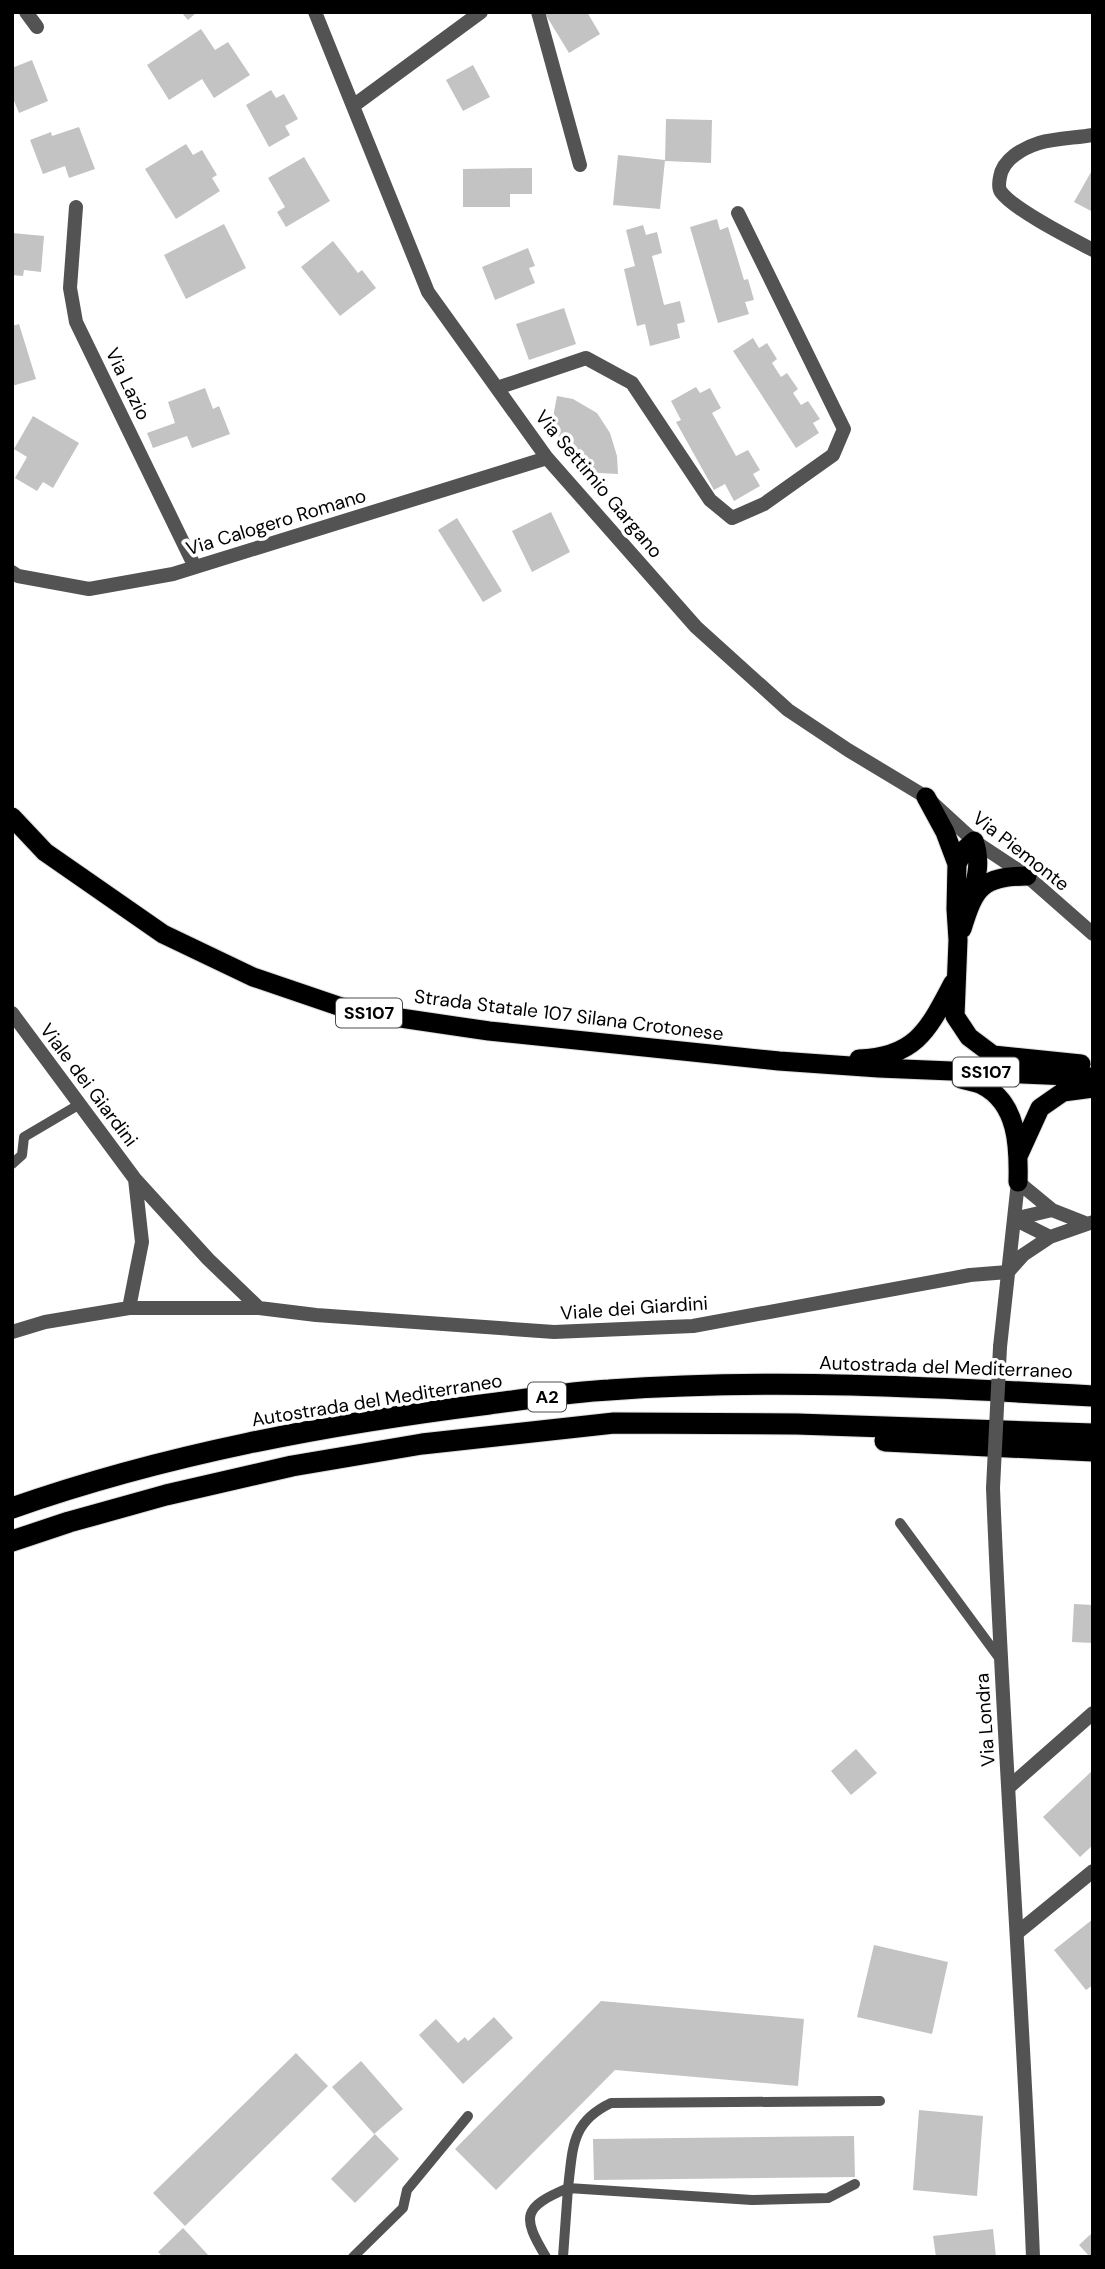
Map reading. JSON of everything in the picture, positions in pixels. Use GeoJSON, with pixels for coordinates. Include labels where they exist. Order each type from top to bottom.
{"type":"FeatureCollection","features":[{"type":"Feature","properties":{"kind":"highway"},"geometry":{"type":"LineString","coordinates":[[926,797],[945,832],[957,864],[955,1016],[970,1037],[993,1055],[1093,1066]]}},
{"type":"Feature","properties":{"kind":"highway","name":"Strada Statale 107 Silana Crotonese"},"geometry":{"type":"LineString","coordinates":[[12,817],[45,852],[163,934],[253,977],[352,1011],[489,1031],[779,1062],[1093,1077]]}},
{"type":"Feature","properties":{"kind":"highway"},"geometry":{"type":"LineString","coordinates":[[957,864],[964,850],[974,841],[979,871],[958,940]]}},
{"type":"Feature","properties":{"kind":"highway"},"geometry":{"type":"LineString","coordinates":[[970,903],[985,883],[1005,877],[1027,876]]}},
{"type":"Feature","properties":{"kind":"highway"},"geometry":{"type":"LineString","coordinates":[[779,1062],[867,1059],[900,1050],[923,1035],[956,979]]}},
{"type":"Feature","properties":{"kind":"highway"},"geometry":{"type":"LineString","coordinates":[[879,1068],[957,1078],[982,1085],[999,1099],[1014,1121],[1019,1154],[1018,1182]]}},
{"type":"Feature","properties":{"kind":"highway"},"geometry":{"type":"LineString","coordinates":[[1019,1154],[1040,1108],[1063,1092],[1093,1087]]}},
{"type":"Feature","properties":{"kind":"highway","name":"Autostrada del Mediterraneo"},"geometry":{"type":"LineString","coordinates":[[12,1507],[157,1465],[286,1436],[415,1413],[608,1390],[747,1384],[887,1385],[1093,1396]]}},
{"type":"Feature","properties":{"kind":"highway","name":"A2"},"geometry":{"type":"LineString","coordinates":[[12,1541],[166,1495],[292,1466],[422,1444],[614,1423],[797,1424],[1093,1434]]}},
{"type":"Feature","properties":{"kind":"highway"},"geometry":{"type":"LineString","coordinates":[[797,1424],[852,1440],[1093,1451]]}},
{"type":"Feature","properties":{"kind":"street"},"geometry":{"type":"LineString","coordinates":[[26,12],[37,27]]}},
{"type":"Feature","properties":{"kind":"street","name":"Via Settimio Gargano"},"geometry":{"type":"LineString","coordinates":[[315,12],[429,292],[547,458],[696,627],[788,710],[926,797]]}},
{"type":"Feature","properties":{"kind":"street"},"geometry":{"type":"LineString","coordinates":[[352,106],[481,12]]}},
{"type":"Feature","properties":{"kind":"street"},"geometry":{"type":"LineString","coordinates":[[538,12],[580,165]]}},
{"type":"Feature","properties":{"kind":"street"},"geometry":{"type":"LineString","coordinates":[[1093,135],[1040,143],[1022,151],[1008,160],[1001,170],[999,188],[1012,202],[1093,250]]}},
{"type":"Feature","properties":{"kind":"street","name":"Via Lazio"},"geometry":{"type":"LineString","coordinates":[[76,207],[70,288],[76,322],[195,567]]}},
{"type":"Feature","properties":{"kind":"street"},"geometry":{"type":"LineString","coordinates":[[497,388],[586,358],[632,383],[710,500],[732,519],[764,504],[833,455],[844,429],[738,213]]}},
{"type":"Feature","properties":{"kind":"street","name":"Via Calogero Romano"},"geometry":{"type":"LineString","coordinates":[[12,572],[18,576],[89,589],[173,573],[547,458]]}},
{"type":"Feature","properties":{"kind":"street","name":"Via Piemonte"},"geometry":{"type":"LineString","coordinates":[[926,797],[974,841],[1027,876],[1093,934]]}},
{"type":"Feature","properties":{"kind":"street","name":"Viale dei Giardini"},"geometry":{"type":"LineString","coordinates":[[12,1013],[135,1179],[208,1259],[259,1308]]}},
{"type":"Feature","properties":{"kind":"street","name":"Viale dei Giardini"},"geometry":{"type":"LineString","coordinates":[[129,1307],[142,1242],[135,1179]]}},
{"type":"Feature","properties":{"kind":"street"},"geometry":{"type":"LineString","coordinates":[[1018,1182],[1052,1210],[1089,1223]]}},
{"type":"Feature","properties":{"kind":"street","name":"Via Londra"},"geometry":{"type":"LineString","coordinates":[[1018,1182],[1000,1347],[993,1488],[1033,2257]]}},
{"type":"Feature","properties":{"kind":"street"},"geometry":{"type":"LineString","coordinates":[[1014,1219],[1052,1210]]}},
{"type":"Feature","properties":{"kind":"street"},"geometry":{"type":"LineString","coordinates":[[1014,1219],[1050,1237]]}},
{"type":"Feature","properties":{"kind":"street"},"geometry":{"type":"LineString","coordinates":[[1008,1272],[1023,1255],[1050,1237],[1089,1223]]}},
{"type":"Feature","properties":{"kind":"street","name":"Viale dei Giardini"},"geometry":{"type":"LineString","coordinates":[[12,1332],[45,1322],[129,1307],[259,1308],[316,1315],[554,1332],[679,1327],[970,1275],[1008,1272]]}},
{"type":"Feature","properties":{"kind":"street"},"geometry":{"type":"LineString","coordinates":[[1009,1787],[1093,1713]]}},
{"type":"Feature","properties":{"kind":"street"},"geometry":{"type":"LineString","coordinates":[[1017,1933],[1093,1871]]}},
{"type":"Feature","properties":{"kind":"lane"},"geometry":{"type":"LineString","coordinates":[[12,1164],[22,1155],[24,1137],[80,1104]]}},
{"type":"Feature","properties":{"kind":"lane"},"geometry":{"type":"LineString","coordinates":[[900,1522],[1000,1659]]}},
{"type":"Feature","properties":{"kind":"lane"},"geometry":{"type":"LineString","coordinates":[[563,2257],[572,2154],[580,2125],[594,2111],[611,2103],[880,2101]]}},
{"type":"Feature","properties":{"kind":"lane"},"geometry":{"type":"LineString","coordinates":[[353,2257],[403,2208],[407,2190],[468,2116]]}},
{"type":"Feature","properties":{"kind":"lane"},"geometry":{"type":"LineString","coordinates":[[546,2257],[530,2230],[529,2218],[533,2208],[546,2197],[568,2188],[752,2200],[828,2198],[855,2184]]}},
{"type":"Feature","properties":{"kind":"building"},"geometry":{"type":"Polygon","coordinates":[[[181,12],[197,12],[188,20],[181,12]]]}},
{"type":"Feature","properties":{"kind":"building"},"geometry":{"type":"Polygon","coordinates":[[[544,12],[587,12],[600,34],[569,53],[544,12]]]}},
{"type":"Feature","properties":{"kind":"building"},"geometry":{"type":"Polygon","coordinates":[[[201,29],[215,50],[228,42],[250,75],[214,98],[202,79],[169,100],[147,65],[201,29]]]}},
{"type":"Feature","properties":{"kind":"building"},"geometry":{"type":"Polygon","coordinates":[[[32,60],[48,101],[19,113],[12,96],[12,68],[32,60]]]}},
{"type":"Feature","properties":{"kind":"building"},"geometry":{"type":"Polygon","coordinates":[[[473,65],[490,97],[463,111],[446,80],[473,65]]]}},
{"type":"Feature","properties":{"kind":"building"},"geometry":{"type":"Polygon","coordinates":[[[271,90],[276,98],[284,94],[298,119],[285,126],[290,135],[269,147],[246,105],[271,90]]]}},
{"type":"Feature","properties":{"kind":"building"},"geometry":{"type":"Polygon","coordinates":[[[666,119],[712,120],[711,163],[665,161],[666,119]]]}},
{"type":"Feature","properties":{"kind":"building"},"geometry":{"type":"Polygon","coordinates":[[[79,127],[95,169],[69,178],[65,166],[43,174],[30,140],[51,132],[52,136],[79,127]]]}},
{"type":"Feature","properties":{"kind":"building"},"geometry":{"type":"Polygon","coordinates":[[[186,144],[193,155],[202,150],[217,175],[212,178],[220,191],[176,219],[145,169],[186,144]]]}},
{"type":"Feature","properties":{"kind":"building"},"geometry":{"type":"Polygon","coordinates":[[[618,155],[665,160],[660,209],[613,205],[618,155]]]}},
{"type":"Feature","properties":{"kind":"building"},"geometry":{"type":"Polygon","coordinates":[[[304,157],[330,201],[286,227],[277,212],[285,207],[268,178],[304,157]]]}},
{"type":"Feature","properties":{"kind":"building"},"geometry":{"type":"Polygon","coordinates":[[[532,168],[532,194],[510,194],[510,207],[463,207],[463,169],[532,168]]]}},
{"type":"Feature","properties":{"kind":"building"},"geometry":{"type":"Polygon","coordinates":[[[1091,172],[1093,173],[1093,212],[1074,202],[1091,172]]]}},
{"type":"Feature","properties":{"kind":"building"},"geometry":{"type":"Polygon","coordinates":[[[717,219],[720,230],[728,227],[744,280],[748,279],[754,300],[745,302],[749,314],[718,323],[690,227],[717,219]]]}},
{"type":"Feature","properties":{"kind":"building"},"geometry":{"type":"Polygon","coordinates":[[[224,224],[246,268],[186,299],[164,255],[224,224]]]}},
{"type":"Feature","properties":{"kind":"building"},"geometry":{"type":"Polygon","coordinates":[[[643,225],[646,235],[657,232],[662,253],[652,256],[664,305],[680,301],[685,322],[677,324],[680,338],[650,346],[645,324],[637,326],[624,269],[635,266],[626,230],[643,225]]]}},
{"type":"Feature","properties":{"kind":"building"},"geometry":{"type":"Polygon","coordinates":[[[12,233],[44,236],[41,272],[24,270],[23,276],[12,275],[12,233]]]}},
{"type":"Feature","properties":{"kind":"building"},"geometry":{"type":"Polygon","coordinates":[[[333,241],[358,273],[362,270],[376,288],[340,316],[301,267],[333,241]]]}},
{"type":"Feature","properties":{"kind":"building"},"geometry":{"type":"Polygon","coordinates":[[[528,248],[535,266],[529,268],[535,283],[495,300],[482,267],[528,248]]]}},
{"type":"Feature","properties":{"kind":"building"},"geometry":{"type":"Polygon","coordinates":[[[564,308],[576,344],[529,360],[516,324],[564,308]]]}},
{"type":"Feature","properties":{"kind":"building"},"geometry":{"type":"Polygon","coordinates":[[[19,324],[36,379],[12,386],[12,326],[19,324]]]}},
{"type":"Feature","properties":{"kind":"building"},"geometry":{"type":"Polygon","coordinates":[[[753,338],[759,348],[767,343],[777,359],[772,363],[781,377],[787,373],[798,389],[793,393],[801,405],[808,401],[820,419],[813,423],[819,433],[796,448],[733,351],[753,338]]]}},
{"type":"Feature","properties":{"kind":"building"},"geometry":{"type":"Polygon","coordinates":[[[696,387],[700,393],[710,388],[721,408],[712,413],[736,456],[748,450],[760,470],[753,474],[760,486],[734,501],[725,484],[714,490],[676,422],[681,420],[671,401],[696,387]]]}},
{"type":"Feature","properties":{"kind":"building"},"geometry":{"type":"Polygon","coordinates":[[[205,388],[213,409],[219,406],[230,434],[192,448],[187,436],[153,448],[147,433],[175,423],[168,402],[205,388]]]}},
{"type":"Feature","properties":{"kind":"building"},"geometry":{"type":"Polygon","coordinates":[[[557,396],[573,399],[597,413],[610,433],[617,456],[618,474],[580,472],[574,450],[566,440],[550,433],[557,396]]]}},
{"type":"Feature","properties":{"kind":"building"},"geometry":{"type":"Polygon","coordinates":[[[33,416],[79,443],[53,488],[43,482],[37,491],[15,478],[27,457],[14,449],[33,416]]]}},
{"type":"Feature","properties":{"kind":"building"},"geometry":{"type":"Polygon","coordinates":[[[551,512],[570,552],[532,572],[512,531],[551,512]]]}},
{"type":"Feature","properties":{"kind":"building"},"geometry":{"type":"Polygon","coordinates":[[[457,518],[502,591],[483,602],[438,530],[457,518]]]}},
{"type":"Feature","properties":{"kind":"building"},"geometry":{"type":"Polygon","coordinates":[[[1074,1604],[1093,1605],[1093,1643],[1072,1642],[1074,1604]]]}},
{"type":"Feature","properties":{"kind":"building"},"geometry":{"type":"Polygon","coordinates":[[[856,1749],[877,1773],[851,1795],[831,1771],[856,1749]]]}},
{"type":"Feature","properties":{"kind":"building"},"geometry":{"type":"Polygon","coordinates":[[[1093,1770],[1093,1845],[1080,1857],[1043,1817],[1093,1770]]]}},
{"type":"Feature","properties":{"kind":"building"},"geometry":{"type":"Polygon","coordinates":[[[1093,1919],[1093,1985],[1086,1990],[1054,1950],[1093,1919]]]}},
{"type":"Feature","properties":{"kind":"building"},"geometry":{"type":"Polygon","coordinates":[[[874,1945],[948,1962],[932,2034],[857,2017],[874,1945]]]}},
{"type":"Feature","properties":{"kind":"building"},"geometry":{"type":"Polygon","coordinates":[[[601,2001],[804,2019],[798,2086],[615,2070],[496,2190],[455,2149],[601,2001]]]}},
{"type":"Feature","properties":{"kind":"building"},"geometry":{"type":"Polygon","coordinates":[[[494,2017],[513,2038],[463,2084],[419,2035],[436,2019],[458,2043],[465,2037],[468,2041],[494,2017]]]}},
{"type":"Feature","properties":{"kind":"building"},"geometry":{"type":"Polygon","coordinates":[[[296,2053],[328,2086],[185,2226],[153,2193],[296,2053]]]}},
{"type":"Feature","properties":{"kind":"building"},"geometry":{"type":"Polygon","coordinates":[[[361,2061],[403,2109],[374,2134],[332,2087],[361,2061]]]}},
{"type":"Feature","properties":{"kind":"building"},"geometry":{"type":"Polygon","coordinates":[[[919,2110],[983,2116],[977,2196],[913,2190],[919,2110]]]}},
{"type":"Feature","properties":{"kind":"building"},"geometry":{"type":"Polygon","coordinates":[[[375,2134],[399,2159],[355,2203],[331,2179],[375,2134]]]}},
{"type":"Feature","properties":{"kind":"building"},"geometry":{"type":"Polygon","coordinates":[[[854,2136],[855,2177],[594,2180],[593,2139],[854,2136]]]}},
{"type":"Feature","properties":{"kind":"building"},"geometry":{"type":"Polygon","coordinates":[[[183,2228],[210,2257],[163,2257],[158,2252],[183,2228]]]}},
{"type":"Feature","properties":{"kind":"building"},"geometry":{"type":"Polygon","coordinates":[[[993,2229],[996,2257],[936,2257],[933,2236],[993,2229]]]}},
{"type":"Feature","properties":{"kind":"building"},"geometry":{"type":"Polygon","coordinates":[[[1093,2232],[1093,2257],[1090,2257],[1079,2245],[1093,2232]]]}}]}
